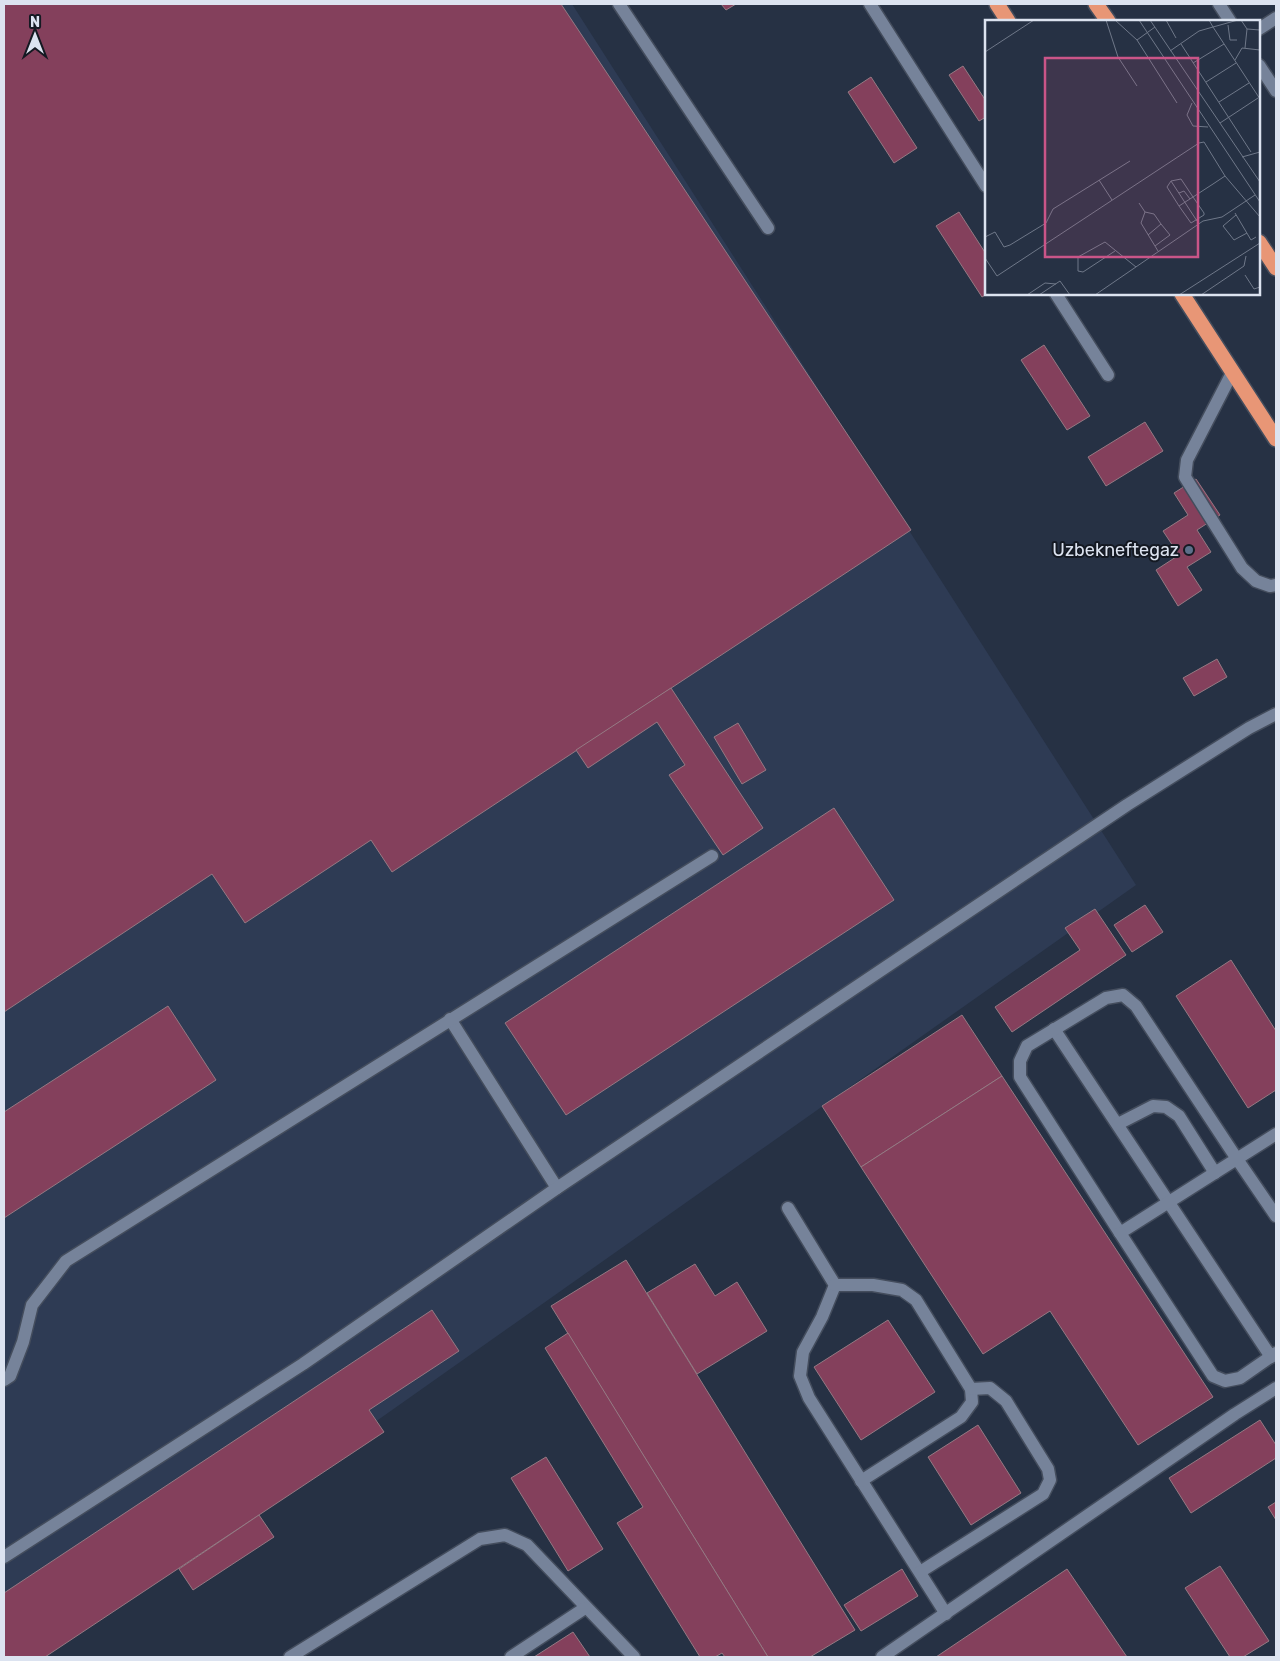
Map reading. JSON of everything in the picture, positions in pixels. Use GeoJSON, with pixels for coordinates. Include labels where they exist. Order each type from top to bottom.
{"type":"FeatureCollection","features":[{"type":"Feature","properties":{"kind":"highway"},"geometry":{"type":"LineString","coordinates":[[996,4],[1007,20]]}},
{"type":"Feature","properties":{"kind":"highway"},"geometry":{"type":"LineString","coordinates":[[1096,4],[1107,20]]}},
{"type":"Feature","properties":{"kind":"highway"},"geometry":{"type":"LineString","coordinates":[[1260,244],[1276,268]]}},
{"type":"Feature","properties":{"kind":"highway"},"geometry":{"type":"LineString","coordinates":[[1183,295],[1276,439]]}},
{"type":"Feature","properties":{"kind":"lane"},"geometry":{"type":"LineString","coordinates":[[619,4],[768,228]]}},
{"type":"Feature","properties":{"kind":"lane"},"geometry":{"type":"LineString","coordinates":[[870,4],[985,184]]}},
{"type":"Feature","properties":{"kind":"lane"},"geometry":{"type":"LineString","coordinates":[[1219,4],[1229,20]]}},
{"type":"Feature","properties":{"kind":"lane"},"geometry":{"type":"LineString","coordinates":[[1260,28],[1276,18]]}},
{"type":"Feature","properties":{"kind":"lane"},"geometry":{"type":"LineString","coordinates":[[1260,67],[1276,91]]}},
{"type":"Feature","properties":{"kind":"lane"},"geometry":{"type":"LineString","coordinates":[[1057,295],[1108,375]]}},
{"type":"Feature","properties":{"kind":"lane"},"geometry":{"type":"LineString","coordinates":[[1232,373],[1187,460],[1185,477],[1242,568],[1256,581],[1270,586],[1276,585]]}},
{"type":"Feature","properties":{"kind":"lane"},"geometry":{"type":"LineString","coordinates":[[4,1558],[303,1364],[557,1188],[1127,805],[1249,728],[1276,714]]}},
{"type":"Feature","properties":{"kind":"lane"},"geometry":{"type":"LineString","coordinates":[[4,1380],[10,1376],[32,1305],[66,1261],[712,856]]}},
{"type":"Feature","properties":{"kind":"lane"},"geometry":{"type":"LineString","coordinates":[[1054,1029],[1274,1355],[1240,1378],[1224,1381],[1213,1376],[1020,1077],[1020,1061],[1027,1046],[1054,1029],[1106,998],[1123,995],[1136,1006],[1236,1159],[1276,1216]]}},
{"type":"Feature","properties":{"kind":"lane"},"geometry":{"type":"LineString","coordinates":[[450,1019],[557,1188]]}},
{"type":"Feature","properties":{"kind":"lane"},"geometry":{"type":"LineString","coordinates":[[1118,1124],[1153,1106],[1166,1107],[1179,1116],[1215,1173]]}},
{"type":"Feature","properties":{"kind":"lane"},"geometry":{"type":"LineString","coordinates":[[1120,1233],[1276,1134]]}},
{"type":"Feature","properties":{"kind":"lane"},"geometry":{"type":"LineString","coordinates":[[788,1208],[835,1285]]}},
{"type":"Feature","properties":{"kind":"lane"},"geometry":{"type":"LineString","coordinates":[[835,1285],[873,1285],[902,1290],[916,1300],[971,1389],[972,1402],[961,1416],[861,1481]]}},
{"type":"Feature","properties":{"kind":"lane"},"geometry":{"type":"LineString","coordinates":[[835,1285],[822,1317],[803,1352],[800,1376],[809,1398],[946,1614]]}},
{"type":"Feature","properties":{"kind":"lane"},"geometry":{"type":"LineString","coordinates":[[920,1572],[1043,1494],[1050,1480],[1048,1469],[1006,1401],[990,1388],[971,1389]]}},
{"type":"Feature","properties":{"kind":"lane"},"geometry":{"type":"LineString","coordinates":[[882,1657],[1276,1388]]}},
{"type":"Feature","properties":{"kind":"lane"},"geometry":{"type":"LineString","coordinates":[[290,1657],[480,1539],[505,1534],[527,1545],[585,1608],[634,1657]]}},
{"type":"Feature","properties":{"kind":"lane"},"geometry":{"type":"LineString","coordinates":[[511,1657],[585,1608]]}},
{"type":"Feature","properties":{"kind":"shaded area"},"geometry":{"type":"Polygon","coordinates":[[[4,4],[572,4],[1136,885],[42,1657],[4,1657],[4,4]]]}},
{"type":"Feature","properties":{"kind":"building"},"geometry":{"type":"Polygon","coordinates":[[[4,4],[561,4],[911,530],[392,872],[371,840],[245,923],[212,874],[4,1012],[4,4]]]}},
{"type":"Feature","properties":{"kind":"building"},"geometry":{"type":"Polygon","coordinates":[[[721,4],[736,4],[726,10],[721,4]]]}},
{"type":"Feature","properties":{"kind":"building"},"geometry":{"type":"Polygon","coordinates":[[[963,66],[985,99],[985,118],[979,121],[949,75],[963,66]]]}},
{"type":"Feature","properties":{"kind":"building"},"geometry":{"type":"Polygon","coordinates":[[[871,77],[917,148],[894,163],[848,92],[871,77]]]}},
{"type":"Feature","properties":{"kind":"building"},"geometry":{"type":"Polygon","coordinates":[[[959,212],[985,252],[985,295],[982,297],[936,226],[959,212]]]}},
{"type":"Feature","properties":{"kind":"building"},"geometry":{"type":"Polygon","coordinates":[[[1044,345],[1090,416],[1067,430],[1021,360],[1044,345]]]}},
{"type":"Feature","properties":{"kind":"building"},"geometry":{"type":"Polygon","coordinates":[[[1145,422],[1163,451],[1106,486],[1088,457],[1145,422]]]}},
{"type":"Feature","properties":{"kind":"building"},"geometry":{"type":"Polygon","coordinates":[[[1196,479],[1220,515],[1197,530],[1211,552],[1187,567],[1202,590],[1178,606],[1156,570],[1179,555],[1163,531],[1188,515],[1174,493],[1196,479]]]}},
{"type":"Feature","properties":{"kind":"building"},"geometry":{"type":"Polygon","coordinates":[[[1217,659],[1227,677],[1194,696],[1183,678],[1217,659]]]}},
{"type":"Feature","properties":{"kind":"building"},"geometry":{"type":"Polygon","coordinates":[[[671,688],[763,828],[723,855],[669,775],[685,765],[657,722],[588,768],[576,750],[671,688]]]}},
{"type":"Feature","properties":{"kind":"building"},"geometry":{"type":"Polygon","coordinates":[[[738,723],[766,770],[742,784],[714,737],[738,723]]]}},
{"type":"Feature","properties":{"kind":"building"},"geometry":{"type":"Polygon","coordinates":[[[834,808],[894,900],[566,1115],[505,1023],[834,808]]]}},
{"type":"Feature","properties":{"kind":"building"},"geometry":{"type":"Polygon","coordinates":[[[1145,905],[1163,932],[1132,952],[1114,925],[1145,905]]]}},
{"type":"Feature","properties":{"kind":"building"},"geometry":{"type":"Polygon","coordinates":[[[1095,909],[1126,955],[1012,1032],[995,1007],[1080,950],[1065,928],[1095,909]]]}},
{"type":"Feature","properties":{"kind":"building"},"geometry":{"type":"Polygon","coordinates":[[[1231,960],[1276,1031],[1276,1090],[1248,1108],[1176,996],[1231,960]]]}},
{"type":"Feature","properties":{"kind":"building"},"geometry":{"type":"Polygon","coordinates":[[[168,1006],[216,1080],[4,1218],[4,1112],[168,1006]]]}},
{"type":"Feature","properties":{"kind":"building"},"geometry":{"type":"Polygon","coordinates":[[[962,1015],[1002,1076],[861,1167],[822,1106],[962,1015]]]}},
{"type":"Feature","properties":{"kind":"building"},"geometry":{"type":"Polygon","coordinates":[[[1002,1076],[1213,1397],[1138,1445],[1050,1311],[983,1354],[861,1167],[1002,1076]]]}},
{"type":"Feature","properties":{"kind":"building"},"geometry":{"type":"Polygon","coordinates":[[[626,1260],[855,1630],[810,1657],[768,1657],[551,1306],[626,1260]]]}},
{"type":"Feature","properties":{"kind":"building"},"geometry":{"type":"Polygon","coordinates":[[[695,1264],[715,1296],[737,1282],[767,1331],[697,1374],[647,1293],[695,1264]]]}},
{"type":"Feature","properties":{"kind":"building"},"geometry":{"type":"Polygon","coordinates":[[[432,1310],[459,1351],[369,1410],[384,1432],[45,1657],[4,1657],[4,1593],[432,1310]]]}},
{"type":"Feature","properties":{"kind":"building"},"geometry":{"type":"Polygon","coordinates":[[[888,1320],[935,1392],[861,1440],[814,1367],[888,1320]]]}},
{"type":"Feature","properties":{"kind":"building"},"geometry":{"type":"Polygon","coordinates":[[[568,1333],[768,1657],[725,1657],[722,1653],[715,1657],[700,1657],[617,1523],[643,1507],[545,1348],[568,1333]]]}},
{"type":"Feature","properties":{"kind":"building"},"geometry":{"type":"Polygon","coordinates":[[[1260,1420],[1276,1445],[1276,1458],[1191,1513],[1169,1478],[1260,1420]]]}},
{"type":"Feature","properties":{"kind":"building"},"geometry":{"type":"Polygon","coordinates":[[[978,1425],[1021,1493],[971,1525],[928,1457],[978,1425]]]}},
{"type":"Feature","properties":{"kind":"building"},"geometry":{"type":"Polygon","coordinates":[[[546,1457],[603,1549],[568,1571],[511,1478],[546,1457]]]}},
{"type":"Feature","properties":{"kind":"building"},"geometry":{"type":"Polygon","coordinates":[[[1276,1502],[1276,1520],[1268,1507],[1276,1502]]]}},
{"type":"Feature","properties":{"kind":"building"},"geometry":{"type":"Polygon","coordinates":[[[259,1515],[274,1537],[193,1590],[179,1569],[259,1515]]]}},
{"type":"Feature","properties":{"kind":"building"},"geometry":{"type":"Polygon","coordinates":[[[1220,1566],[1269,1641],[1243,1657],[1230,1657],[1185,1588],[1220,1566]]]}},
{"type":"Feature","properties":{"kind":"building"},"geometry":{"type":"Polygon","coordinates":[[[902,1569],[918,1596],[861,1631],[844,1605],[902,1569]]]}},
{"type":"Feature","properties":{"kind":"building"},"geometry":{"type":"Polygon","coordinates":[[[1067,1569],[1127,1657],[936,1657],[1067,1569]]]}},
{"type":"Feature","properties":{"kind":"building"},"geometry":{"type":"Polygon","coordinates":[[[573,1632],[590,1657],[534,1657],[573,1632]]]}},
{"type":"Feature","properties":{"kind":"place","name":"Uzbekneftegaz"},"geometry":{"type":"Point","coordinates":[1189,550]}}]}
